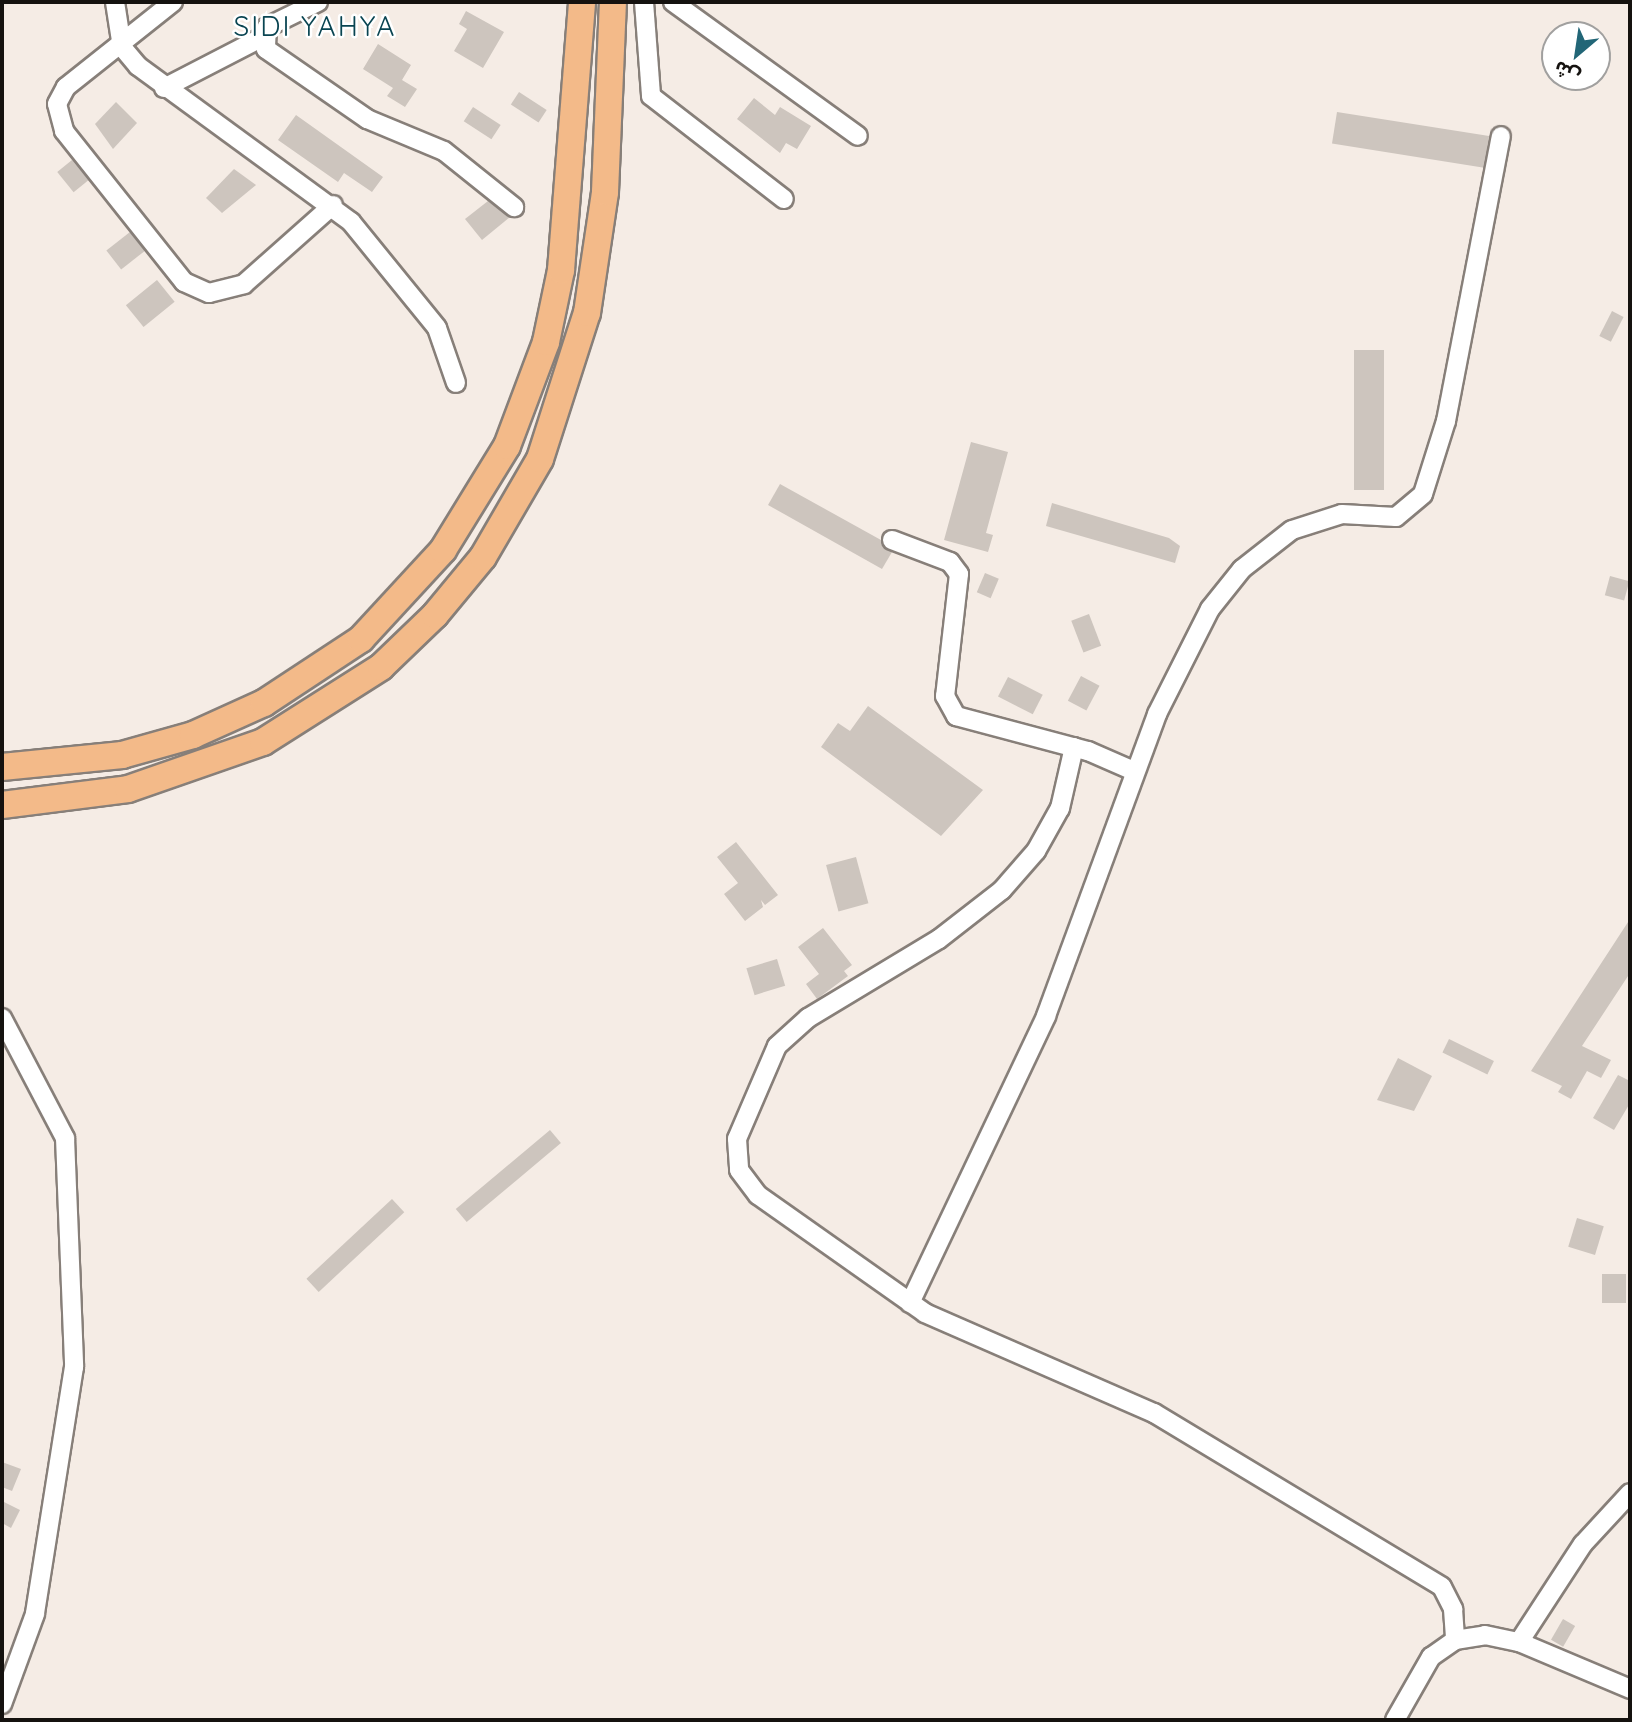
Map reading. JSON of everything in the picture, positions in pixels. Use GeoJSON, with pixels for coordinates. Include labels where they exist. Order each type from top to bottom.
{"type":"FeatureCollection","features":[{"type":"Feature","properties":{"kind":"highway"},"geometry":{"type":"LineString","coordinates":[[2,766],[122,755],[193,735],[264,704],[361,639],[443,550],[507,446],[552,318],[570,181],[582,2]]}},
{"type":"Feature","properties":{"kind":"highway"},"geometry":{"type":"LineString","coordinates":[[2,805],[128,789],[263,742],[380,667],[475,567],[540,459],[578,351],[605,192],[613,2]]}},
{"type":"Feature","properties":{"kind":"street"},"geometry":{"type":"LineString","coordinates":[[115,2],[122,47],[164,88],[333,205],[437,328],[456,383]]}},
{"type":"Feature","properties":{"kind":"street"},"geometry":{"type":"LineString","coordinates":[[173,2],[149,16],[122,47],[66,87],[57,104],[59,122],[184,282],[209,293],[235,290],[333,205]]}},
{"type":"Feature","properties":{"kind":"street"},"geometry":{"type":"LineString","coordinates":[[164,88],[261,38],[267,27],[318,2]]}},
{"type":"Feature","properties":{"kind":"street"},"geometry":{"type":"LineString","coordinates":[[644,2],[651,96],[784,199]]}},
{"type":"Feature","properties":{"kind":"street"},"geometry":{"type":"LineString","coordinates":[[673,2],[858,136]]}},
{"type":"Feature","properties":{"kind":"street"},"geometry":{"type":"LineString","coordinates":[[261,38],[266,49],[351,108],[444,151],[514,207]]}},
{"type":"Feature","properties":{"kind":"street"},"geometry":{"type":"LineString","coordinates":[[910,1303],[1046,1016],[1134,771],[1210,608],[1242,569],[1308,522],[1342,514],[1396,517],[1423,494],[1446,421],[1501,136]]}},
{"type":"Feature","properties":{"kind":"street"},"geometry":{"type":"LineString","coordinates":[[892,540],[950,562],[959,574],[945,688],[950,710],[962,720],[1074,747],[1134,771]]}},
{"type":"Feature","properties":{"kind":"street"},"geometry":{"type":"LineString","coordinates":[[1074,747],[1060,808],[1020,871],[939,939],[790,1031],[758,1077],[737,1139],[737,1160],[750,1188],[910,1303],[1004,1352],[1154,1413],[1263,1476],[1442,1587],[1452,1609],[1455,1640]]}},
{"type":"Feature","properties":{"kind":"street"},"geometry":{"type":"LineString","coordinates":[[2,1018],[65,1138],[74,1367],[35,1614],[2,1704]]}},
{"type":"Feature","properties":{"kind":"street"},"geometry":{"type":"LineString","coordinates":[[1519,1642],[1583,1544],[1630,1493]]}},
{"type":"Feature","properties":{"kind":"street"},"geometry":{"type":"LineString","coordinates":[[1395,1720],[1431,1657],[1455,1640],[1485,1635],[1519,1642],[1630,1689]]}},
{"type":"Feature","properties":{"kind":"building"},"geometry":{"type":"Polygon","coordinates":[[[466,11],[504,32],[483,68],[454,51],[467,29],[459,24],[466,11]]]}},
{"type":"Feature","properties":{"kind":"building"},"geometry":{"type":"Polygon","coordinates":[[[378,44],[411,65],[402,80],[417,89],[405,107],[387,96],[393,88],[363,69],[378,44]]]}},
{"type":"Feature","properties":{"kind":"building"},"geometry":{"type":"Polygon","coordinates":[[[519,92],[547,110],[539,123],[511,105],[519,92]]]}},
{"type":"Feature","properties":{"kind":"building"},"geometry":{"type":"Polygon","coordinates":[[[754,98],[775,115],[780,107],[811,126],[797,149],[786,143],[780,153],[737,119],[754,98]]]}},
{"type":"Feature","properties":{"kind":"building"},"geometry":{"type":"Polygon","coordinates":[[[116,102],[137,123],[113,149],[95,124],[116,102]]]}},
{"type":"Feature","properties":{"kind":"building"},"geometry":{"type":"Polygon","coordinates":[[[473,107],[501,125],[491,139],[464,121],[473,107]]]}},
{"type":"Feature","properties":{"kind":"building"},"geometry":{"type":"Polygon","coordinates":[[[1337,112],[1489,136],[1484,168],[1332,144],[1337,112]]]}},
{"type":"Feature","properties":{"kind":"building"},"geometry":{"type":"Polygon","coordinates":[[[296,115],[383,177],[372,192],[344,173],[338,182],[278,140],[296,115]]]}},
{"type":"Feature","properties":{"kind":"building"},"geometry":{"type":"Polygon","coordinates":[[[72,160],[88,180],[74,192],[57,172],[72,160]]]}},
{"type":"Feature","properties":{"kind":"building"},"geometry":{"type":"Polygon","coordinates":[[[234,169],[256,185],[222,213],[206,198],[234,169]]]}},
{"type":"Feature","properties":{"kind":"building"},"geometry":{"type":"Polygon","coordinates":[[[488,201],[510,217],[482,240],[465,219],[488,201]]]}},
{"type":"Feature","properties":{"kind":"building"},"geometry":{"type":"Polygon","coordinates":[[[130,232],[145,251],[121,269],[106,250],[130,232]]]}},
{"type":"Feature","properties":{"kind":"building"},"geometry":{"type":"Polygon","coordinates":[[[157,280],[175,302],[144,327],[126,305],[157,280]]]}},
{"type":"Feature","properties":{"kind":"building"},"geometry":{"type":"Polygon","coordinates":[[[1612,311],[1624,317],[1611,342],[1599,336],[1612,311]]]}},
{"type":"Feature","properties":{"kind":"building"},"geometry":{"type":"Polygon","coordinates":[[[1354,350],[1384,350],[1384,490],[1354,490],[1354,350]]]}},
{"type":"Feature","properties":{"kind":"building"},"geometry":{"type":"Polygon","coordinates":[[[971,442],[1008,452],[986,533],[993,535],[988,552],[944,540],[971,442]]]}},
{"type":"Feature","properties":{"kind":"building"},"geometry":{"type":"Polygon","coordinates":[[[780,484],[881,540],[892,552],[882,569],[768,505],[780,484]]]}},
{"type":"Feature","properties":{"kind":"building"},"geometry":{"type":"Polygon","coordinates":[[[1052,503],[1169,538],[1180,546],[1175,563],[1046,526],[1052,503]]]}},
{"type":"Feature","properties":{"kind":"building"},"geometry":{"type":"Polygon","coordinates":[[[985,573],[999,579],[991,598],[977,592],[985,573]]]}},
{"type":"Feature","properties":{"kind":"building"},"geometry":{"type":"Polygon","coordinates":[[[1610,576],[1629,581],[1624,600],[1605,595],[1610,576]]]}},
{"type":"Feature","properties":{"kind":"building"},"geometry":{"type":"Polygon","coordinates":[[[1089,614],[1101,646],[1083,653],[1071,621],[1089,614]]]}},
{"type":"Feature","properties":{"kind":"building"},"geometry":{"type":"Polygon","coordinates":[[[1081,676],[1100,686],[1086,711],[1068,701],[1081,676]]]}},
{"type":"Feature","properties":{"kind":"building"},"geometry":{"type":"Polygon","coordinates":[[[1008,677],[1043,695],[1033,714],[998,697],[1008,677]]]}},
{"type":"Feature","properties":{"kind":"building"},"geometry":{"type":"Polygon","coordinates":[[[868,706],[983,790],[941,836],[821,747],[838,723],[850,731],[868,706]]]}},
{"type":"Feature","properties":{"kind":"building"},"geometry":{"type":"Polygon","coordinates":[[[736,842],[778,895],[765,905],[761,900],[763,907],[745,921],[724,894],[738,883],[717,857],[736,842]]]}},
{"type":"Feature","properties":{"kind":"building"},"geometry":{"type":"Polygon","coordinates":[[[856,857],[868,903],[838,911],[826,865],[856,857]]]}},
{"type":"Feature","properties":{"kind":"building"},"geometry":{"type":"Polygon","coordinates":[[[1630,919],[1630,973],[1582,1046],[1611,1060],[1601,1078],[1587,1071],[1571,1099],[1558,1092],[1562,1086],[1531,1071],[1630,919]]]}},
{"type":"Feature","properties":{"kind":"building"},"geometry":{"type":"Polygon","coordinates":[[[823,928],[852,965],[844,971],[848,976],[817,999],[806,984],[819,974],[798,947],[823,928]]]}},
{"type":"Feature","properties":{"kind":"building"},"geometry":{"type":"Polygon","coordinates":[[[777,959],[785,986],[755,995],[746,968],[777,959]]]}},
{"type":"Feature","properties":{"kind":"building"},"geometry":{"type":"Polygon","coordinates":[[[1449,1039],[1494,1061],[1487,1074],[1442,1052],[1449,1039]]]}},
{"type":"Feature","properties":{"kind":"building"},"geometry":{"type":"Polygon","coordinates":[[[1398,1058],[1432,1076],[1414,1111],[1377,1100],[1398,1058]]]}},
{"type":"Feature","properties":{"kind":"building"},"geometry":{"type":"Polygon","coordinates":[[[1618,1075],[1630,1081],[1630,1103],[1614,1130],[1593,1118],[1618,1075]]]}},
{"type":"Feature","properties":{"kind":"building"},"geometry":{"type":"Polygon","coordinates":[[[550,1130],[561,1143],[467,1222],[456,1209],[550,1130]]]}},
{"type":"Feature","properties":{"kind":"building"},"geometry":{"type":"Polygon","coordinates":[[[392,1199],[404,1212],[319,1292],[306,1279],[392,1199]]]}},
{"type":"Feature","properties":{"kind":"building"},"geometry":{"type":"Polygon","coordinates":[[[1577,1218],[1604,1226],[1595,1255],[1568,1247],[1577,1218]]]}},
{"type":"Feature","properties":{"kind":"building"},"geometry":{"type":"Polygon","coordinates":[[[1602,1274],[1626,1274],[1626,1303],[1602,1303],[1602,1274]]]}},
{"type":"Feature","properties":{"kind":"building"},"geometry":{"type":"Polygon","coordinates":[[[2,1462],[21,1469],[12,1491],[2,1487],[2,1462]]]}},
{"type":"Feature","properties":{"kind":"building"},"geometry":{"type":"Polygon","coordinates":[[[2,1501],[20,1510],[11,1528],[2,1523],[2,1501]]]}},
{"type":"Feature","properties":{"kind":"building"},"geometry":{"type":"Polygon","coordinates":[[[1563,1619],[1575,1626],[1563,1647],[1551,1640],[1563,1619]]]}},
{"type":"Feature","properties":{"kind":"district","name":"SIDI YAHYA"},"geometry":{"type":"Point","coordinates":[315,26]}}]}
